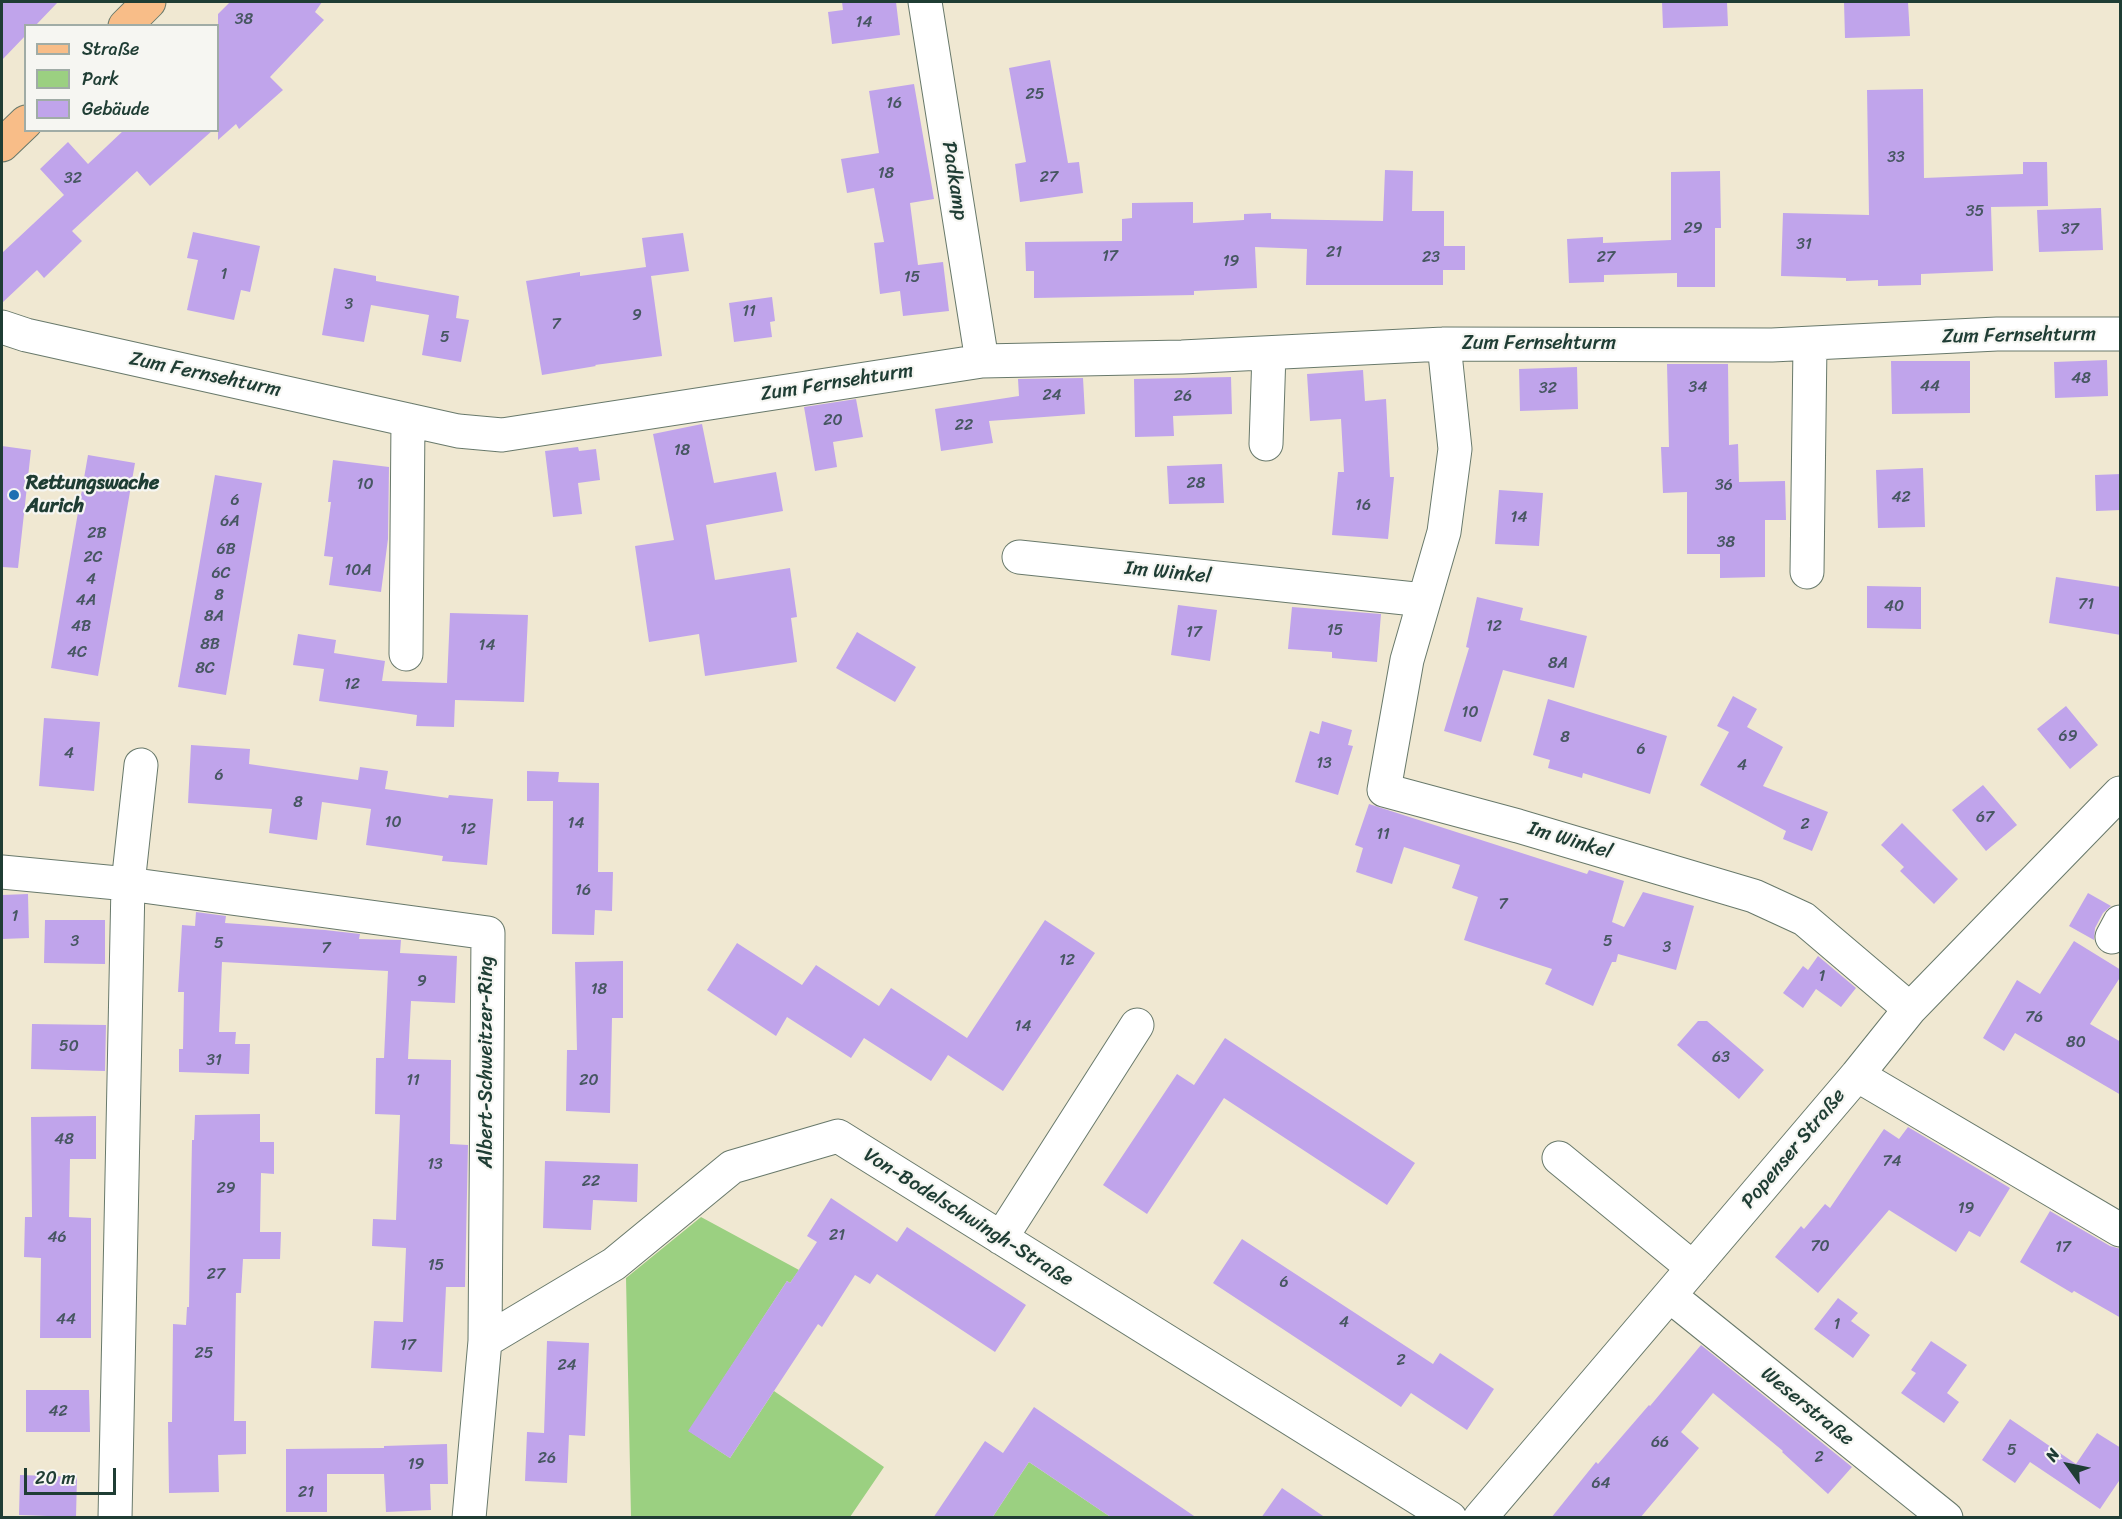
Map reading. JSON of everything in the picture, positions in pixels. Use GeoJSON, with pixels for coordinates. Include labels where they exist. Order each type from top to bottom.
{"type":"FeatureCollection","features":[{"type":"Feature","properties":{"kind":"main road"},"geometry":{"type":"LineString","coordinates":[[127,24],[149,2]]}},
{"type":"Feature","properties":{"kind":"main road"},"geometry":{"type":"LineString","coordinates":[[2,145],[24,124]]}},
{"type":"Feature","properties":{"kind":"street","name":"Padkamp"},"geometry":{"type":"LineString","coordinates":[[925,2],[982,361]]}},
{"type":"Feature","properties":{"kind":"street","name":"Zum Fernsehturm"},"geometry":{"type":"LineString","coordinates":[[2,327],[26,336],[458,431],[502,435],[982,361],[1182,357],[1444,344],[1772,345],[1997,334],[2121,334]]}},
{"type":"Feature","properties":{"kind":"street","name":"Im Winkel"},"geometry":{"type":"LineString","coordinates":[[1444,344],[1455,449],[1444,532],[1407,660],[1384,790],[1518,826],[1754,896],[1804,919],[1910,1009]]}},
{"type":"Feature","properties":{"kind":"street"},"geometry":{"type":"LineString","coordinates":[[1807,572],[1810,344]]}},
{"type":"Feature","properties":{"kind":"street"},"geometry":{"type":"LineString","coordinates":[[1266,444],[1269,353]]}},
{"type":"Feature","properties":{"kind":"street"},"geometry":{"type":"LineString","coordinates":[[406,654],[408,420]]}},
{"type":"Feature","properties":{"kind":"street","name":"Im Winkel"},"geometry":{"type":"LineString","coordinates":[[1019,557],[1424,600]]}},
{"type":"Feature","properties":{"kind":"street"},"geometry":{"type":"LineString","coordinates":[[115,1518],[128,884],[141,765]]}},
{"type":"Feature","properties":{"kind":"street","name":"Popenser Straße"},"geometry":{"type":"LineString","coordinates":[[1480,1518],[1857,1075],[1910,1009],[2113,810]]}},
{"type":"Feature","properties":{"kind":"street","name":"Albert-Schweitzer-Ring"},"geometry":{"type":"LineString","coordinates":[[2,872],[128,884],[488,933],[485,1341],[469,1518]]}},
{"type":"Feature","properties":{"kind":"street"},"geometry":{"type":"LineString","coordinates":[[1001,1238],[1137,1025]]}},
{"type":"Feature","properties":{"kind":"street"},"geometry":{"type":"LineString","coordinates":[[1857,1075],[2121,1230]]}},
{"type":"Feature","properties":{"kind":"street","name":"Von-Bodelschwingh-Straße"},"geometry":{"type":"LineString","coordinates":[[485,1341],[614,1264],[732,1167],[838,1136],[1450,1518]]}},
{"type":"Feature","properties":{"kind":"street"},"geometry":{"type":"LineString","coordinates":[[1559,1158],[1693,1268]]}},
{"type":"Feature","properties":{"kind":"street","name":"Weserstraße"},"geometry":{"type":"LineString","coordinates":[[1670,1296],[1924,1511]]}},
{"type":"Feature","properties":{"kind":"green space"},"geometry":{"type":"Polygon","coordinates":[[[701,1217],[799,1270],[790,1283],[787,1281],[689,1431],[730,1458],[774,1391],[884,1467],[850,1517],[631,1517],[626,1278],[701,1217]]]}},
{"type":"Feature","properties":{"kind":"green space"},"geometry":{"type":"Polygon","coordinates":[[[1029,1462],[1112,1518],[992,1518],[1029,1462]]]}},
{"type":"Feature","properties":{"kind":"building"},"geometry":{"type":"Polygon","coordinates":[[[2,2],[58,2],[37,24],[24,24],[24,37],[2,60],[2,2]]]}},
{"type":"Feature","properties":{"kind":"building"},"geometry":{"type":"Polygon","coordinates":[[[230,2],[322,2],[315,12],[324,20],[270,77],[283,90],[239,129],[236,124],[218,140],[219,24],[218,14],[230,2]]]}},
{"type":"Feature","properties":{"kind":"building"},"geometry":{"type":"Polygon","coordinates":[[[842,2],[896,2],[900,35],[832,44],[828,12],[843,10],[842,2]]]}},
{"type":"Feature","properties":{"kind":"building"},"geometry":{"type":"Polygon","coordinates":[[[1662,2],[1727,2],[1728,26],[1663,28],[1662,2]]]}},
{"type":"Feature","properties":{"kind":"building"},"geometry":{"type":"Polygon","coordinates":[[[1844,2],[1908,2],[1910,36],[1845,38],[1844,2]]]}},
{"type":"Feature","properties":{"kind":"building"},"geometry":{"type":"Polygon","coordinates":[[[1050,60],[1068,163],[1079,162],[1083,193],[1020,202],[1015,164],[1026,162],[1009,68],[1050,60]]]}},
{"type":"Feature","properties":{"kind":"building"},"geometry":{"type":"Polygon","coordinates":[[[914,84],[934,199],[910,203],[918,265],[943,262],[949,311],[903,316],[900,291],[880,294],[874,243],[884,242],[874,188],[847,193],[841,159],[879,153],[869,91],[914,84]]]}},
{"type":"Feature","properties":{"kind":"building"},"geometry":{"type":"Polygon","coordinates":[[[1923,89],[1924,178],[2023,174],[2023,162],[2047,162],[2048,206],[1991,207],[1993,271],[1921,274],[1921,285],[1878,286],[1878,280],[1846,281],[1846,278],[1781,276],[1783,213],[1869,215],[1867,90],[1923,89]]]}},
{"type":"Feature","properties":{"kind":"building"},"geometry":{"type":"Polygon","coordinates":[[[122,132],[211,132],[150,186],[137,171],[72,231],[82,241],[44,278],[37,270],[2,303],[2,253],[64,195],[40,169],[68,142],[88,164],[122,132]]]}},
{"type":"Feature","properties":{"kind":"building"},"geometry":{"type":"Polygon","coordinates":[[[1385,170],[1413,171],[1412,211],[1444,211],[1444,246],[1465,246],[1465,270],[1443,270],[1443,285],[1306,285],[1307,249],[1255,247],[1257,288],[1194,291],[1194,295],[1034,298],[1034,271],[1026,271],[1025,242],[1122,241],[1122,219],[1132,218],[1132,203],[1193,202],[1193,223],[1244,220],[1244,214],[1271,213],[1271,219],[1383,221],[1385,170]]]}},
{"type":"Feature","properties":{"kind":"building"},"geometry":{"type":"Polygon","coordinates":[[[1720,171],[1721,228],[1715,228],[1715,287],[1677,287],[1677,273],[1604,275],[1604,282],[1569,283],[1567,239],[1603,237],[1603,243],[1671,240],[1671,172],[1720,171]]]}},
{"type":"Feature","properties":{"kind":"building"},"geometry":{"type":"Polygon","coordinates":[[[2101,208],[2103,250],[2039,252],[2037,210],[2101,208]]]}},
{"type":"Feature","properties":{"kind":"building"},"geometry":{"type":"Polygon","coordinates":[[[193,232],[260,246],[250,292],[241,290],[234,320],[187,310],[198,260],[187,258],[193,232]]]}},
{"type":"Feature","properties":{"kind":"building"},"geometry":{"type":"Polygon","coordinates":[[[683,233],[689,271],[651,276],[662,356],[542,375],[526,281],[580,272],[580,276],[646,267],[642,238],[683,233]]]}},
{"type":"Feature","properties":{"kind":"building"},"geometry":{"type":"Polygon","coordinates":[[[334,268],[376,276],[376,281],[459,296],[456,318],[469,320],[461,362],[422,355],[429,315],[371,305],[364,342],[322,335],[334,268]]]}},
{"type":"Feature","properties":{"kind":"building"},"geometry":{"type":"Polygon","coordinates":[[[772,297],[775,321],[770,322],[772,337],[734,342],[729,303],[772,297]]]}},
{"type":"Feature","properties":{"kind":"building"},"geometry":{"type":"Polygon","coordinates":[[[2107,360],[2108,396],[2055,398],[2054,362],[2107,360]]]}},
{"type":"Feature","properties":{"kind":"building"},"geometry":{"type":"Polygon","coordinates":[[[1891,361],[1970,361],[1970,413],[1892,414],[1891,361]]]}},
{"type":"Feature","properties":{"kind":"building"},"geometry":{"type":"Polygon","coordinates":[[[1667,364],[1728,364],[1729,445],[1738,444],[1739,482],[1785,481],[1786,520],[1765,520],[1765,577],[1720,578],[1720,554],[1687,554],[1687,492],[1663,493],[1661,447],[1669,447],[1667,364]]]}},
{"type":"Feature","properties":{"kind":"building"},"geometry":{"type":"Polygon","coordinates":[[[1577,367],[1578,409],[1520,411],[1519,369],[1577,367]]]}},
{"type":"Feature","properties":{"kind":"building"},"geometry":{"type":"Polygon","coordinates":[[[1363,370],[1365,401],[1386,399],[1390,477],[1394,477],[1388,539],[1332,535],[1338,472],[1344,472],[1341,419],[1310,421],[1307,374],[1363,370]]]}},
{"type":"Feature","properties":{"kind":"building"},"geometry":{"type":"Polygon","coordinates":[[[1231,377],[1232,414],[1173,416],[1174,436],[1135,437],[1134,379],[1231,377]]]}},
{"type":"Feature","properties":{"kind":"building"},"geometry":{"type":"Polygon","coordinates":[[[1083,378],[1085,414],[989,421],[993,443],[941,451],[935,409],[1019,396],[1018,379],[1083,378]]]}},
{"type":"Feature","properties":{"kind":"building"},"geometry":{"type":"Polygon","coordinates":[[[856,399],[863,437],[833,442],[837,467],[815,471],[804,407],[856,399]]]}},
{"type":"Feature","properties":{"kind":"building"},"geometry":{"type":"Polygon","coordinates":[[[702,424],[714,483],[776,472],[783,511],[706,525],[715,580],[790,568],[797,617],[791,618],[797,662],[705,676],[699,634],[649,642],[635,546],[674,540],[653,434],[702,424]]]}},
{"type":"Feature","properties":{"kind":"building","name":"Rettungswache Aurich"},"geometry":{"type":"Polygon","coordinates":[[[2,446],[31,450],[18,568],[2,567],[2,446]]]}},
{"type":"Feature","properties":{"kind":"building"},"geometry":{"type":"Polygon","coordinates":[[[578,447],[579,451],[596,449],[600,480],[578,483],[582,514],[553,517],[545,451],[578,447]]]}},
{"type":"Feature","properties":{"kind":"building"},"geometry":{"type":"Polygon","coordinates":[[[88,455],[135,463],[98,676],[51,668],[88,455]]]}},
{"type":"Feature","properties":{"kind":"building"},"geometry":{"type":"Polygon","coordinates":[[[333,460],[389,467],[388,539],[381,592],[329,585],[333,557],[324,556],[331,502],[328,502],[333,460]]]}},
{"type":"Feature","properties":{"kind":"building"},"geometry":{"type":"Polygon","coordinates":[[[1222,464],[1224,503],[1169,504],[1167,466],[1222,464]]]}},
{"type":"Feature","properties":{"kind":"building"},"geometry":{"type":"Polygon","coordinates":[[[1923,468],[1925,527],[1878,528],[1876,470],[1923,468]]]}},
{"type":"Feature","properties":{"kind":"building"},"geometry":{"type":"Polygon","coordinates":[[[2121,474],[2121,510],[2096,511],[2095,475],[2121,474]]]}},
{"type":"Feature","properties":{"kind":"building"},"geometry":{"type":"Polygon","coordinates":[[[215,475],[262,483],[226,695],[178,687],[215,475]]]}},
{"type":"Feature","properties":{"kind":"building"},"geometry":{"type":"Polygon","coordinates":[[[1499,490],[1543,493],[1539,546],[1495,544],[1499,490]]]}},
{"type":"Feature","properties":{"kind":"building"},"geometry":{"type":"Polygon","coordinates":[[[2056,577],[2121,587],[2121,635],[2049,623],[2056,577]]]}},
{"type":"Feature","properties":{"kind":"building"},"geometry":{"type":"Polygon","coordinates":[[[1867,586],[1921,587],[1921,629],[1867,628],[1867,586]]]}},
{"type":"Feature","properties":{"kind":"building"},"geometry":{"type":"Polygon","coordinates":[[[1477,597],[1523,608],[1520,620],[1587,636],[1574,688],[1503,670],[1481,742],[1444,731],[1469,648],[1466,647],[1477,597]]]}},
{"type":"Feature","properties":{"kind":"building"},"geometry":{"type":"Polygon","coordinates":[[[1178,605],[1217,610],[1210,661],[1171,655],[1178,605]]]}},
{"type":"Feature","properties":{"kind":"building"},"geometry":{"type":"Polygon","coordinates":[[[1292,607],[1381,614],[1377,662],[1332,658],[1332,652],[1288,649],[1292,607]]]}},
{"type":"Feature","properties":{"kind":"building"},"geometry":{"type":"Polygon","coordinates":[[[450,613],[528,615],[524,702],[455,700],[454,727],[416,726],[417,715],[319,701],[324,669],[293,665],[298,634],[336,640],[334,653],[385,661],[382,681],[447,683],[450,613]]]}},
{"type":"Feature","properties":{"kind":"building"},"geometry":{"type":"Polygon","coordinates":[[[857,632],[916,667],[895,702],[836,668],[857,632]]]}},
{"type":"Feature","properties":{"kind":"building"},"geometry":{"type":"Polygon","coordinates":[[[1733,696],[1757,709],[1747,727],[1783,747],[1763,786],[1828,812],[1812,851],[1783,839],[1786,831],[1700,785],[1729,732],[1717,726],[1733,696]]]}},
{"type":"Feature","properties":{"kind":"building"},"geometry":{"type":"Polygon","coordinates":[[[1548,699],[1667,736],[1650,794],[1583,773],[1582,778],[1548,768],[1550,760],[1533,755],[1548,699]]]}},
{"type":"Feature","properties":{"kind":"building"},"geometry":{"type":"Polygon","coordinates":[[[2066,706],[2098,745],[2070,769],[2037,729],[2066,706]]]}},
{"type":"Feature","properties":{"kind":"building"},"geometry":{"type":"Polygon","coordinates":[[[44,718],[100,722],[94,791],[39,786],[44,718]]]}},
{"type":"Feature","properties":{"kind":"building"},"geometry":{"type":"Polygon","coordinates":[[[1322,721],[1352,730],[1348,745],[1353,746],[1338,795],[1295,782],[1310,731],[1319,734],[1322,721]]]}},
{"type":"Feature","properties":{"kind":"building"},"geometry":{"type":"Polygon","coordinates":[[[191,745],[250,749],[249,764],[358,780],[360,767],[388,771],[385,789],[448,798],[449,795],[493,799],[487,865],[442,861],[443,856],[366,845],[371,809],[322,802],[317,840],[269,833],[272,809],[188,803],[191,745]]]}},
{"type":"Feature","properties":{"kind":"building"},"geometry":{"type":"Polygon","coordinates":[[[527,771],[559,772],[558,782],[599,783],[598,872],[613,872],[612,911],[595,910],[594,935],[552,934],[553,801],[527,801],[527,771]]]}},
{"type":"Feature","properties":{"kind":"building"},"geometry":{"type":"Polygon","coordinates":[[[1983,785],[2017,825],[1986,851],[1952,810],[1983,785]]]}},
{"type":"Feature","properties":{"kind":"building"},"geometry":{"type":"Polygon","coordinates":[[[1369,804],[1587,874],[1589,870],[1624,881],[1612,922],[1624,927],[1643,892],[1694,906],[1676,970],[1618,954],[1616,962],[1612,962],[1593,1006],[1545,984],[1552,969],[1464,940],[1478,897],[1452,888],[1460,865],[1404,847],[1392,884],[1356,872],[1363,848],[1355,845],[1369,804]]]}},
{"type":"Feature","properties":{"kind":"building"},"geometry":{"type":"Polygon","coordinates":[[[1902,823],[1958,879],[1934,904],[1900,871],[1904,867],[1881,845],[1902,823]]]}},
{"type":"Feature","properties":{"kind":"building"},"geometry":{"type":"Polygon","coordinates":[[[2088,893],[2111,906],[2103,913],[2095,928],[2094,940],[2069,926],[2088,893]]]}},
{"type":"Feature","properties":{"kind":"building"},"geometry":{"type":"Polygon","coordinates":[[[28,894],[29,938],[2,939],[2,895],[28,894]]]}},
{"type":"Feature","properties":{"kind":"building"},"geometry":{"type":"Polygon","coordinates":[[[196,912],[226,916],[225,923],[360,934],[359,939],[401,940],[400,953],[457,956],[455,1003],[411,1001],[408,1059],[451,1060],[450,1144],[468,1145],[465,1287],[446,1287],[442,1372],[371,1368],[374,1321],[403,1322],[406,1248],[372,1246],[373,1219],[396,1220],[400,1115],[375,1114],[376,1058],[384,1058],[388,971],[222,962],[219,1032],[236,1032],[235,1044],[250,1044],[249,1074],[179,1072],[179,1049],[183,1049],[184,992],[178,992],[182,925],[195,926],[196,912]]]}},
{"type":"Feature","properties":{"kind":"building"},"geometry":{"type":"Polygon","coordinates":[[[45,920],[105,920],[105,964],[44,963],[45,920]]]}},
{"type":"Feature","properties":{"kind":"building"},"geometry":{"type":"Polygon","coordinates":[[[1045,920],[1095,953],[1003,1091],[948,1055],[931,1081],[864,1038],[851,1058],[787,1017],[776,1036],[707,990],[737,943],[802,985],[816,965],[879,1006],[891,988],[967,1038],[1045,920]]]}},
{"type":"Feature","properties":{"kind":"building"},"geometry":{"type":"Polygon","coordinates":[[[2074,941],[2121,970],[2121,976],[2090,1024],[2121,1042],[2121,1095],[2015,1033],[2004,1051],[1983,1038],[2017,980],[2040,994],[2074,941]]]}},
{"type":"Feature","properties":{"kind":"building"},"geometry":{"type":"Polygon","coordinates":[[[1818,956],[1856,988],[1841,1007],[1816,989],[1803,1008],[1783,993],[1803,966],[1808,970],[1818,956]]]}},
{"type":"Feature","properties":{"kind":"building"},"geometry":{"type":"Polygon","coordinates":[[[623,961],[623,1018],[612,1018],[610,1113],[566,1111],[567,1050],[577,1050],[575,962],[623,961]]]}},
{"type":"Feature","properties":{"kind":"building"},"geometry":{"type":"Polygon","coordinates":[[[1698,1021],[1707,1021],[1764,1070],[1739,1099],[1677,1045],[1698,1021]]]}},
{"type":"Feature","properties":{"kind":"building"},"geometry":{"type":"Polygon","coordinates":[[[32,1024],[106,1025],[105,1071],[31,1069],[32,1024]]]}},
{"type":"Feature","properties":{"kind":"building"},"geometry":{"type":"Polygon","coordinates":[[[1225,1038],[1415,1163],[1387,1205],[1224,1098],[1147,1214],[1103,1185],[1177,1074],[1194,1085],[1225,1038]]]}},
{"type":"Feature","properties":{"kind":"building"},"geometry":{"type":"Polygon","coordinates":[[[260,1114],[260,1142],[274,1142],[274,1174],[261,1173],[260,1232],[281,1232],[280,1259],[243,1259],[241,1293],[236,1293],[234,1421],[246,1421],[246,1454],[218,1455],[219,1492],[169,1493],[168,1422],[172,1422],[173,1324],[186,1325],[187,1307],[189,1307],[192,1140],[194,1140],[195,1115],[260,1114]]]}},
{"type":"Feature","properties":{"kind":"building"},"geometry":{"type":"Polygon","coordinates":[[[96,1116],[96,1159],[70,1159],[69,1217],[91,1218],[91,1338],[40,1338],[41,1258],[24,1257],[25,1217],[32,1217],[31,1117],[96,1116]]]}},
{"type":"Feature","properties":{"kind":"building"},"geometry":{"type":"Polygon","coordinates":[[[1908,1127],[2010,1188],[1980,1237],[1969,1231],[1956,1252],[1889,1210],[1818,1293],[1775,1257],[1801,1226],[1804,1229],[1825,1204],[1830,1208],[1884,1129],[1899,1139],[1908,1127]]]}},
{"type":"Feature","properties":{"kind":"building"},"geometry":{"type":"Polygon","coordinates":[[[545,1161],[638,1164],[637,1202],[593,1200],[591,1230],[543,1228],[545,1161]]]}},
{"type":"Feature","properties":{"kind":"building"},"geometry":{"type":"Polygon","coordinates":[[[831,1198],[897,1242],[907,1227],[1026,1305],[995,1352],[877,1274],[870,1284],[855,1275],[822,1327],[818,1324],[730,1458],[688,1431],[787,1281],[790,1283],[817,1242],[807,1236],[831,1198]]]}},
{"type":"Feature","properties":{"kind":"building"},"geometry":{"type":"Polygon","coordinates":[[[2050,1211],[2110,1246],[2121,1249],[2121,1318],[2074,1291],[2072,1293],[2020,1262],[2050,1211]]]}},
{"type":"Feature","properties":{"kind":"building"},"geometry":{"type":"Polygon","coordinates":[[[1242,1239],[1433,1364],[1440,1353],[1494,1389],[1467,1430],[1411,1393],[1401,1407],[1213,1283],[1242,1239]]]}},
{"type":"Feature","properties":{"kind":"building"},"geometry":{"type":"Polygon","coordinates":[[[1838,1298],[1858,1313],[1851,1321],[1870,1335],[1853,1358],[1814,1329],[1838,1298]]]}},
{"type":"Feature","properties":{"kind":"building"},"geometry":{"type":"Polygon","coordinates":[[[547,1341],[589,1343],[585,1436],[569,1435],[567,1483],[525,1481],[527,1432],[544,1433],[547,1341]]]}},
{"type":"Feature","properties":{"kind":"building"},"geometry":{"type":"Polygon","coordinates":[[[1931,1341],[1967,1365],[1947,1393],[1959,1402],[1944,1423],[1901,1393],[1916,1373],[1911,1370],[1931,1341]]]}},
{"type":"Feature","properties":{"kind":"building"},"geometry":{"type":"Polygon","coordinates":[[[1701,1345],[1852,1467],[1828,1494],[1783,1451],[1713,1393],[1681,1432],[1699,1448],[1640,1518],[1551,1518],[1596,1462],[1598,1464],[1701,1345]]]}},
{"type":"Feature","properties":{"kind":"building"},"geometry":{"type":"Polygon","coordinates":[[[26,1390],[89,1390],[90,1432],[26,1432],[26,1390]]]}},
{"type":"Feature","properties":{"kind":"building"},"geometry":{"type":"Polygon","coordinates":[[[1034,1407],[1197,1518],[1112,1518],[1029,1462],[992,1518],[933,1518],[985,1441],[1003,1453],[1034,1407]]]}},
{"type":"Feature","properties":{"kind":"building"},"geometry":{"type":"Polygon","coordinates":[[[2010,1419],[2076,1464],[2097,1433],[2121,1448],[2121,1478],[2100,1509],[2030,1462],[2015,1483],[1982,1460],[2010,1419]]]}},
{"type":"Feature","properties":{"kind":"building"},"geometry":{"type":"Polygon","coordinates":[[[447,1444],[448,1484],[430,1484],[431,1510],[386,1512],[384,1474],[327,1474],[327,1512],[286,1512],[286,1449],[384,1448],[384,1446],[447,1444]]]}},
{"type":"Feature","properties":{"kind":"building"},"geometry":{"type":"Polygon","coordinates":[[[20,1475],[77,1477],[76,1517],[19,1515],[20,1475]]]}},
{"type":"Feature","properties":{"kind":"building"},"geometry":{"type":"Polygon","coordinates":[[[1282,1488],[1326,1518],[1261,1518],[1282,1488]]]}},
{"type":"Feature","properties":{"kind":"place","name":"Rettungswache Aurich"},"geometry":{"type":"Point","coordinates":[14,495]}}]}
